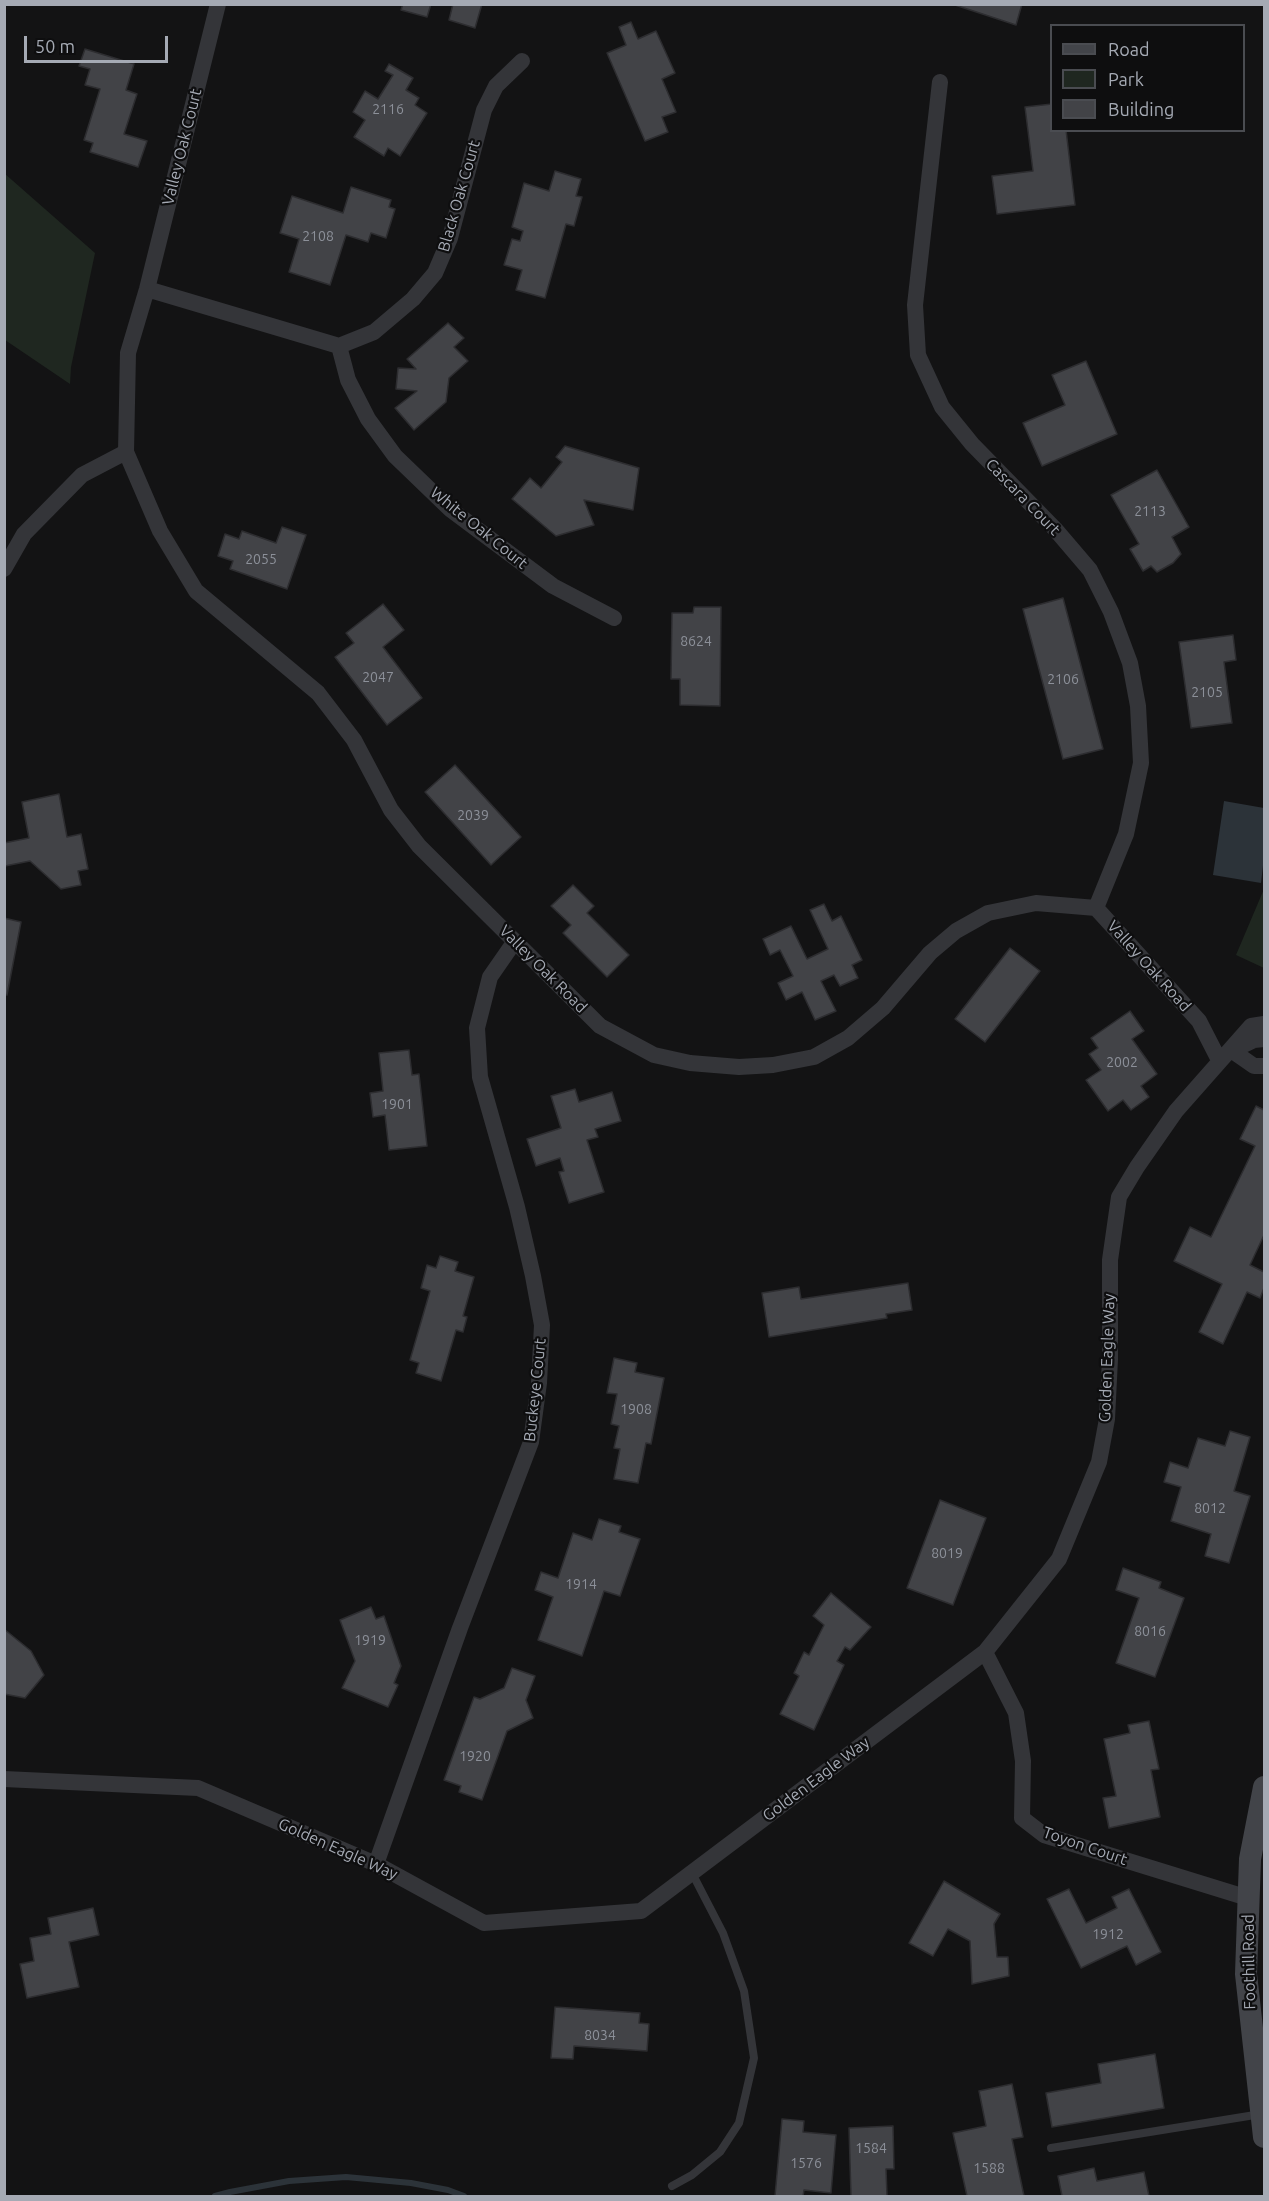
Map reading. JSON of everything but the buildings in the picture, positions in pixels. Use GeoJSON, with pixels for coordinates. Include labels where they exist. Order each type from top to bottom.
{"type":"FeatureCollection","features":[{"type":"Feature","properties":{"kind":"main road","name":"Foothill Road"},"geometry":{"type":"LineString","coordinates":[[1264,1787],[1250,1859],[1246,1974],[1264,2137]]}},
{"type":"Feature","properties":{"kind":"street","name":"Valley Oak Court"},"geometry":{"type":"LineString","coordinates":[[147,289],[218,4]]}},
{"type":"Feature","properties":{"kind":"street","name":"Black Oak Court"},"geometry":{"type":"LineString","coordinates":[[339,346],[374,332],[413,299],[435,273],[450,238],[484,110],[496,86],[522,61]]}},
{"type":"Feature","properties":{"kind":"street","name":"Cascara Court"},"geometry":{"type":"LineString","coordinates":[[940,82],[915,305],[918,355],[942,407],[972,444],[1055,529],[1090,570],[1111,612],[1130,663],[1138,706],[1141,763],[1126,834],[1096,908]]}},
{"type":"Feature","properties":{"kind":"street"},"geometry":{"type":"LineString","coordinates":[[147,289],[339,346]]}},
{"type":"Feature","properties":{"kind":"street","name":"Valley Oak Road"},"geometry":{"type":"LineString","coordinates":[[147,289],[128,353],[126,452],[160,531],[196,591],[318,693],[354,740],[391,810],[419,846],[600,1026],[654,1055],[690,1063],[739,1067],[773,1065],[814,1058],[848,1038],[883,1008],[930,953],[956,932],[988,913],[1036,903],[1096,908],[1199,1021],[1225,1055]]}},
{"type":"Feature","properties":{"kind":"street","name":"White Oak Court"},"geometry":{"type":"LineString","coordinates":[[339,346],[348,380],[368,419],[395,456],[450,509],[553,586],[614,618]]}},
{"type":"Feature","properties":{"kind":"street"},"geometry":{"type":"LineString","coordinates":[[4,569],[24,534],[82,475],[126,452]]}},
{"type":"Feature","properties":{"kind":"street","name":"Buckeye Court"},"geometry":{"type":"LineString","coordinates":[[376,1864],[460,1628],[531,1442],[542,1325],[517,1207],[480,1077],[477,1028],[490,977],[515,942]]}},
{"type":"Feature","properties":{"kind":"street","name":"Golden Eagle Way"},"geometry":{"type":"LineString","coordinates":[[4,1779],[198,1788],[376,1864],[484,1923],[641,1911],[985,1652],[1059,1559],[1098,1462],[1107,1419],[1110,1359],[1110,1260],[1119,1197],[1176,1111],[1251,1026],[1264,1024]]}},
{"type":"Feature","properties":{"kind":"street","name":"Golden Eagle Way"},"geometry":{"type":"LineString","coordinates":[[1225,1055],[1254,1040],[1264,1039]]}},
{"type":"Feature","properties":{"kind":"street"},"geometry":{"type":"LineString","coordinates":[[1225,1055],[1254,1066],[1264,1066]]}},
{"type":"Feature","properties":{"kind":"street","name":"Toyon Court"},"geometry":{"type":"LineString","coordinates":[[985,1652],[1016,1713],[1023,1761],[1022,1818],[1044,1835],[1248,1898]]}},
{"type":"Feature","properties":{"kind":"lane"},"geometry":{"type":"LineString","coordinates":[[672,2186],[692,2175],[720,2152],[739,2123],[754,2058],[744,1991],[723,1933],[692,1873]]}},
{"type":"Feature","properties":{"kind":"lane"},"geometry":{"type":"LineString","coordinates":[[1051,2148],[1262,2114]]}},
{"type":"Feature","properties":{"kind":"green space"},"geometry":{"type":"Polygon","coordinates":[[[4,173],[95,253],[71,367],[70,384],[5,340],[4,173]]]}},
{"type":"Feature","properties":{"kind":"green space"},"geometry":{"type":"Polygon","coordinates":[[[1264,889],[1264,968],[1236,955],[1264,889]]]}},
{"type":"Feature","properties":{"kind":"shaded area"},"geometry":{"type":"Polygon","coordinates":[[[1224,801],[1264,808],[1264,857],[1261,883],[1213,875],[1224,801]]]}},
{"type":"Feature","properties":{"kind":"waterway"},"geometry":{"type":"LineString","coordinates":[[215,2196],[289,2181],[346,2177],[411,2183],[448,2190],[464,2196]]}}]}
